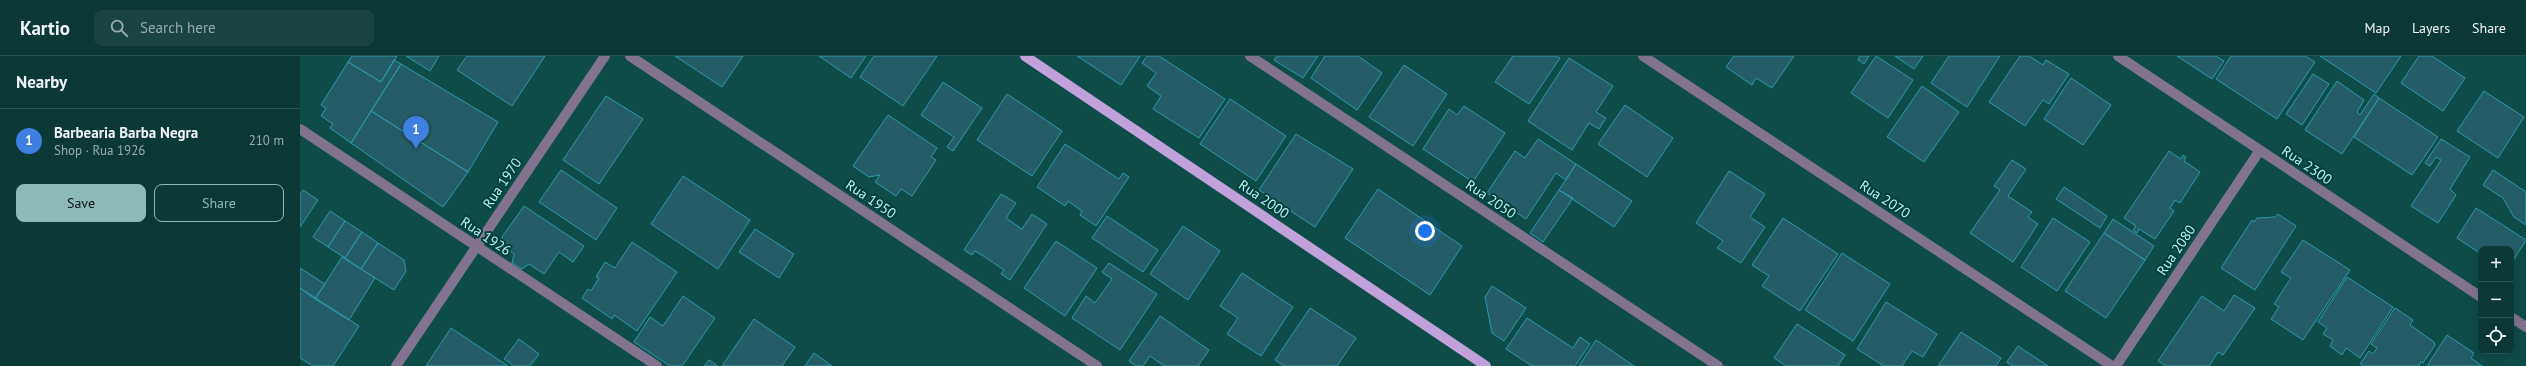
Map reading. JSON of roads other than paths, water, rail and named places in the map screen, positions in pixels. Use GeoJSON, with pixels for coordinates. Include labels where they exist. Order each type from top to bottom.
{"type":"FeatureCollection","features":[{"type":"Feature","properties":{"kind":"main road","name":"Rua 2000"},"geometry":{"type":"LineString","coordinates":[[1025,56],[1486,366]]}},
{"type":"Feature","properties":{"kind":"street","name":"Rua 1970"},"geometry":{"type":"LineString","coordinates":[[396,366],[605,56]]}},
{"type":"Feature","properties":{"kind":"street","name":"Rua 1950"},"geometry":{"type":"LineString","coordinates":[[630,56],[1097,366]]}},
{"type":"Feature","properties":{"kind":"street","name":"Rua 2050"},"geometry":{"type":"LineString","coordinates":[[1250,56],[1718,366]]}},
{"type":"Feature","properties":{"kind":"street","name":"Rua 2070"},"geometry":{"type":"LineString","coordinates":[[1644,56],[2112,366]]}},
{"type":"Feature","properties":{"kind":"street","name":"Rua 2300"},"geometry":{"type":"LineString","coordinates":[[2118,56],[2478,295]]}},
{"type":"Feature","properties":{"kind":"street","name":"Rua 1926"},"geometry":{"type":"LineString","coordinates":[[300,129],[657,366]]}},
{"type":"Feature","properties":{"kind":"street","name":"Rua 2080"},"geometry":{"type":"LineString","coordinates":[[2116,366],[2260,150]]}},
{"type":"Feature","properties":{"kind":"street"},"geometry":{"type":"LineString","coordinates":[[2512,318],[2526,327]]}},
{"type":"Feature","properties":{"kind":"place","name":"Barbearia Barba Negra"},"geometry":{"type":"Point","coordinates":[416,149]}}]}
